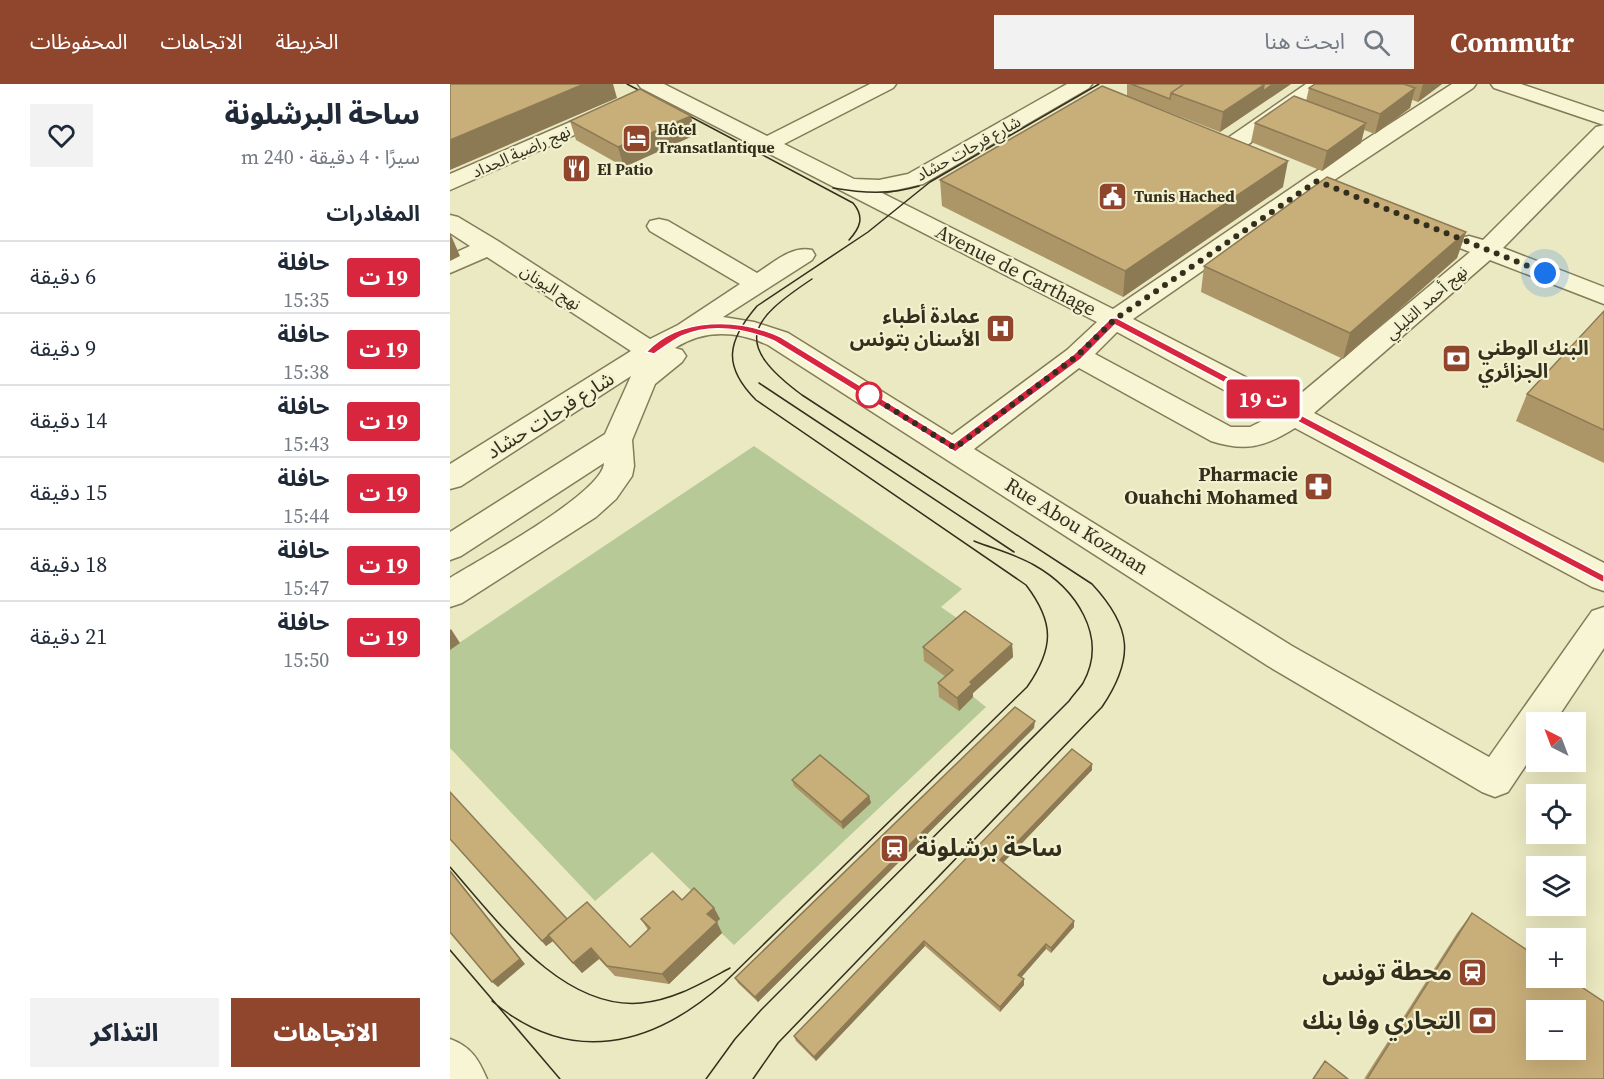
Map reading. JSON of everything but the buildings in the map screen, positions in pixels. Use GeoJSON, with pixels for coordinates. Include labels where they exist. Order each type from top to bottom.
{"type":"FeatureCollection","features":[{"type":"Feature","properties":{"kind":"street"},"geometry":{"type":"LineString","coordinates":[[767,144],[886,84]]}},
{"type":"Feature","properties":{"kind":"street","name":"شارع فرحات حشاد"},"geometry":{"type":"LineString","coordinates":[[847,183],[879,187],[915,179],[1082,84]]}},
{"type":"Feature","properties":{"kind":"street"},"geometry":{"type":"LineString","coordinates":[[1251,155],[1219,142],[1320,84]]}},
{"type":"Feature","properties":{"kind":"street"},"geometry":{"type":"LineString","coordinates":[[955,448],[1077,356],[1114,320],[1327,186],[1466,84]]}},
{"type":"Feature","properties":{"kind":"street"},"geometry":{"type":"LineString","coordinates":[[1501,84],[1604,119]]}},
{"type":"Feature","properties":{"kind":"street","name":"Avenue de Carthage"},"geometry":{"type":"LineString","coordinates":[[659,86],[767,144],[1114,320],[1604,578]]}},
{"type":"Feature","properties":{"kind":"street","name":"نهج راضية الحداد"},"geometry":{"type":"LineString","coordinates":[[450,183],[659,86]]}},
{"type":"Feature","properties":{"kind":"street","name":"نهج أحمد التليلي"},"geometry":{"type":"LineString","coordinates":[[1077,356],[1232,439],[1249,439],[1265,434],[1294,415],[1487,250],[1604,132]]}},
{"type":"Feature","properties":{"kind":"street"},"geometry":{"type":"LineString","coordinates":[[1295,173],[1327,186]]}},
{"type":"Feature","properties":{"kind":"street","name":"نهج اليونان"},"geometry":{"type":"LineString","coordinates":[[450,222],[651,352]]}},
{"type":"Feature","properties":{"kind":"street"},"geometry":{"type":"LineString","coordinates":[[659,226],[756,283]]}},
{"type":"Feature","properties":{"kind":"street"},"geometry":{"type":"LineString","coordinates":[[1444,233],[1604,296]]}},
{"type":"Feature","properties":{"kind":"street"},"geometry":{"type":"LineString","coordinates":[[450,265],[489,246]]}},
{"type":"Feature","properties":{"kind":"street"},"geometry":{"type":"LineString","coordinates":[[678,334],[803,255]]}},
{"type":"Feature","properties":{"kind":"street"},"geometry":{"type":"LineString","coordinates":[[450,594],[585,509],[605,491],[616,476],[619,466],[617,440],[629,408],[647,374],[704,336],[735,326]]}},
{"type":"Feature","properties":{"kind":"street","name":"Rue Abou Kozman"},"geometry":{"type":"LineString","coordinates":[[651,352],[678,334],[702,327],[735,326],[767,338],[955,448],[1280,656],[1495,780],[1604,620]]}},
{"type":"Feature","properties":{"kind":"street","name":"شارع فرحات حشاد"},"geometry":{"type":"LineString","coordinates":[[457,463],[651,352]]}},
{"type":"Feature","properties":{"kind":"street"},"geometry":{"type":"LineString","coordinates":[[450,548],[617,440]]}},
{"type":"Feature","properties":{"kind":"street"},"geometry":{"type":"LineString","coordinates":[[450,1061],[464,1079]]}},
{"type":"Feature","properties":{"kind":"green space","name":"ساحة برشلونة"},"geometry":{"type":"Polygon","coordinates":[[[754,446],[962,589],[941,607],[1013,657],[971,695],[986,707],[734,945],[713,925],[719,918],[652,852],[595,901],[450,748],[450,649],[754,446]]]}},
{"type":"Feature","properties":{"kind":"tram line"},"geometry":{"type":"LineString","coordinates":[[627,84],[654,98]]}},
{"type":"Feature","properties":{"kind":"tram line"},"geometry":{"type":"LineString","coordinates":[[496,1004],[521,1022],[551,1035],[581,1041],[610,1041],[640,1034],[668,1022],[697,1005],[724,983],[1027,687],[1042,660],[1048,636],[1042,611],[1026,585],[756,400],[738,376],[733,365],[732,353],[739,331],[757,306],[868,232],[930,182],[1099,84]]}},
{"type":"Feature","properties":{"kind":"tram line"},"geometry":{"type":"LineString","coordinates":[[678,110],[853,203],[859,213],[860,222],[849,240]]}},
{"type":"Feature","properties":{"kind":"tram line"},"geometry":{"type":"LineString","coordinates":[[833,188],[876,192],[897,191],[919,186]]}},
{"type":"Feature","properties":{"kind":"tram line"},"geometry":{"type":"LineString","coordinates":[[753,1079],[778,1043],[1102,707],[1113,689],[1124,658],[1124,643],[1115,614],[1092,584],[802,395],[765,361],[758,347],[757,333],[763,320],[774,308],[812,279]]}},
{"type":"Feature","properties":{"kind":"tram line"},"geometry":{"type":"LineString","coordinates":[[759,383],[1014,552]]}},
{"type":"Feature","properties":{"kind":"tram line"},"geometry":{"type":"LineString","coordinates":[[706,1079],[735,1039],[761,1010],[1069,701],[1083,683],[1090,665],[1092,648],[1090,631],[1084,615],[1074,600],[1063,587],[1034,565],[974,541]]}},
{"type":"Feature","properties":{"kind":"tram line"},"geometry":{"type":"LineString","coordinates":[[450,867],[488,912],[533,958],[558,977],[584,992],[612,1001],[641,1003],[687,990],[730,968]]}},
{"type":"Feature","properties":{"kind":"tram line"},"geometry":{"type":"LineString","coordinates":[[450,950],[496,1004]]}},
{"type":"Feature","properties":{"kind":"tram line"},"geometry":{"type":"LineString","coordinates":[[492,1001],[496,1004]]}},
{"type":"Feature","properties":{"kind":"tram line"},"geometry":{"type":"LineString","coordinates":[[496,1004],[560,1079]]}},
{"type":"Feature","properties":{"kind":"bus line"},"geometry":{"type":"LineString","coordinates":[[651,352],[678,334],[694,328],[728,326],[760,331],[778,339],[955,448],[1077,356],[1114,320],[1478,514],[1604,578]]}},
{"type":"Feature","properties":{"kind":"place","name":"Hôtel Transatlantique"},"geometry":{"type":"Point","coordinates":[636,138]}},
{"type":"Feature","properties":{"kind":"place","name":"El Patio"},"geometry":{"type":"Point","coordinates":[576,169]}},
{"type":"Feature","properties":{"kind":"place","name":"Tunis Hached"},"geometry":{"type":"Point","coordinates":[1113,196]}},
{"type":"Feature","properties":{"kind":"place","name":"عمادة أطباء الأسنان بتونس"},"geometry":{"type":"Point","coordinates":[1001,328]}},
{"type":"Feature","properties":{"kind":"place","name":"البنك الوطني الجزائري"},"geometry":{"type":"Point","coordinates":[1457,359]}},
{"type":"Feature","properties":{"kind":"place","name":"Pharmacie Ouahchi Mohamed"},"geometry":{"type":"Point","coordinates":[1319,486]}},
{"type":"Feature","properties":{"kind":"place","name":"ساحة برشلونة"},"geometry":{"type":"Point","coordinates":[895,848]}},
{"type":"Feature","properties":{"kind":"place","name":"محطة تونس"},"geometry":{"type":"Point","coordinates":[1473,972]}},
{"type":"Feature","properties":{"kind":"place","name":"التجاري وفا بنك"},"geometry":{"type":"Point","coordinates":[1482,1021]}},
{"type":"Feature","properties":{"kind":"route"},"geometry":{"type":"LineString","coordinates":[[869,395],[955,448],[1077,356],[1114,320],[1317,181],[1545,273]]}}]}
